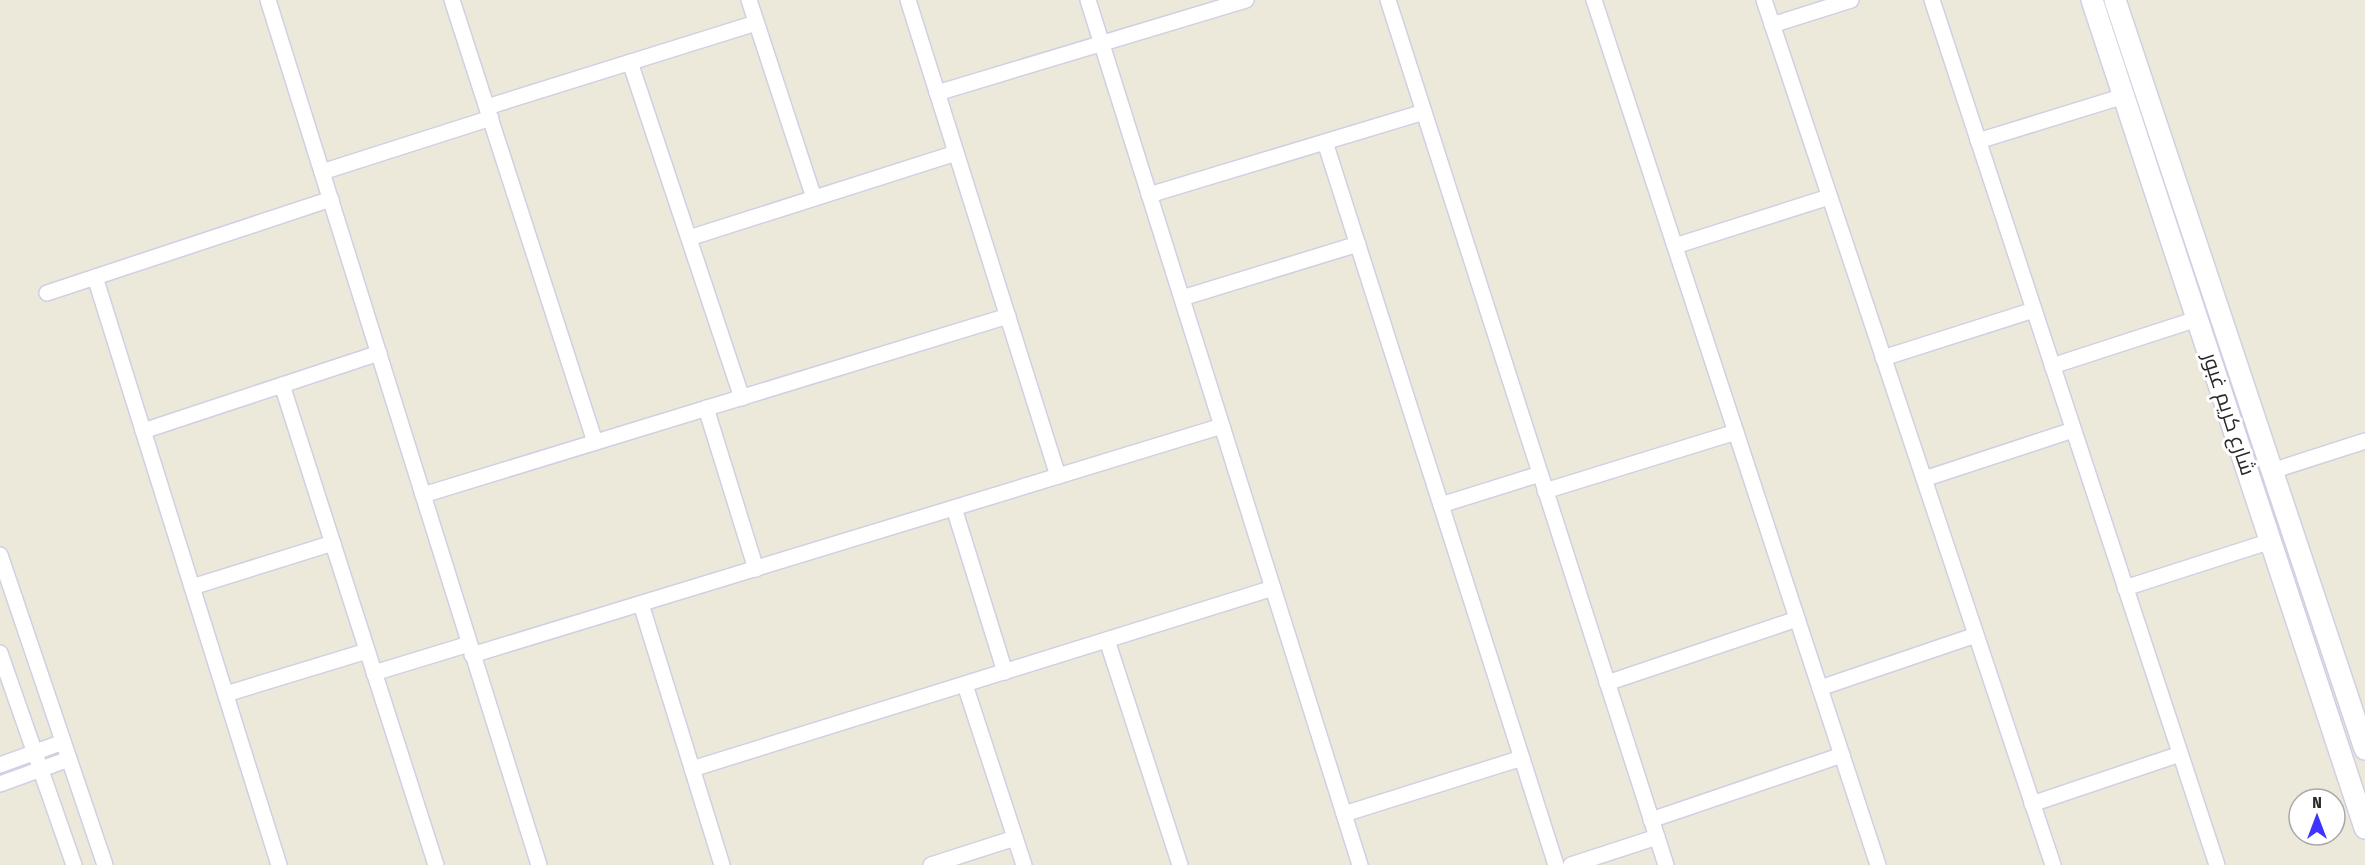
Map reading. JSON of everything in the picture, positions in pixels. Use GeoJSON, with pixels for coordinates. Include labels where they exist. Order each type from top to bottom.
{"type":"FeatureCollection","features":[{"type":"Feature","properties":{"kind":"street"},"geometry":{"type":"LineString","coordinates":[[268,0],[539,865]]}},
{"type":"Feature","properties":{"kind":"street"},"geometry":{"type":"LineString","coordinates":[[452,0],[595,442]]}},
{"type":"Feature","properties":{"kind":"street"},"geometry":{"type":"LineString","coordinates":[[749,0],[814,198]]}},
{"type":"Feature","properties":{"kind":"street"},"geometry":{"type":"LineString","coordinates":[[908,0],[1058,476]]}},
{"type":"Feature","properties":{"kind":"street"},"geometry":{"type":"LineString","coordinates":[[1088,0],[1360,865]]}},
{"type":"Feature","properties":{"kind":"street"},"geometry":{"type":"LineString","coordinates":[[937,93],[1246,0]]}},
{"type":"Feature","properties":{"kind":"street"},"geometry":{"type":"LineString","coordinates":[[1388,0],[1666,865]]}},
{"type":"Feature","properties":{"kind":"street"},"geometry":{"type":"LineString","coordinates":[[1593,0],[1878,865]]}},
{"type":"Feature","properties":{"kind":"street"},"geometry":{"type":"LineString","coordinates":[[1764,0],[2053,865]]}},
{"type":"Feature","properties":{"kind":"street"},"geometry":{"type":"LineString","coordinates":[[1772,25],[1851,0]]}},
{"type":"Feature","properties":{"kind":"street"},"geometry":{"type":"LineString","coordinates":[[1932,0],[2217,865]]}},
{"type":"Feature","properties":{"kind":"street","name":"شارع كريم غبور"},"geometry":{"type":"LineString","coordinates":[[2092,0],[2365,828]]}},
{"type":"Feature","properties":{"kind":"street","name":"شارع كريم غبور"},"geometry":{"type":"LineString","coordinates":[[2115,0],[2365,749]]}},
{"type":"Feature","properties":{"kind":"street"},"geometry":{"type":"LineString","coordinates":[[322,172],[630,62],[756,23]]}},
{"type":"Feature","properties":{"kind":"street"},"geometry":{"type":"LineString","coordinates":[[630,62],[742,398]]}},
{"type":"Feature","properties":{"kind":"street"},"geometry":{"type":"LineString","coordinates":[[1978,141],[2124,96]]}},
{"type":"Feature","properties":{"kind":"street"},"geometry":{"type":"LineString","coordinates":[[1149,195],[1424,112]]}},
{"type":"Feature","properties":{"kind":"street"},"geometry":{"type":"LineString","coordinates":[[1325,142],[1556,865]]}},
{"type":"Feature","properties":{"kind":"street"},"geometry":{"type":"LineString","coordinates":[[689,238],[956,153]]}},
{"type":"Feature","properties":{"kind":"street"},"geometry":{"type":"LineString","coordinates":[[1675,246],[1829,197]]}},
{"type":"Feature","properties":{"kind":"street"},"geometry":{"type":"LineString","coordinates":[[47,293],[331,199]]}},
{"type":"Feature","properties":{"kind":"street"},"geometry":{"type":"LineString","coordinates":[[1182,298],[1358,244]]}},
{"type":"Feature","properties":{"kind":"street"},"geometry":{"type":"LineString","coordinates":[[2180,265],[2201,258]]}},
{"type":"Feature","properties":{"kind":"street"},"geometry":{"type":"LineString","coordinates":[[94,277],[279,865]]}},
{"type":"Feature","properties":{"kind":"street"},"geometry":{"type":"LineString","coordinates":[[1883,358],[2034,310]]}},
{"type":"Feature","properties":{"kind":"street"},"geometry":{"type":"LineString","coordinates":[[423,495],[1008,316]]}},
{"type":"Feature","properties":{"kind":"street"},"geometry":{"type":"LineString","coordinates":[[2052,366],[2197,319]]}},
{"type":"Feature","properties":{"kind":"street"},"geometry":{"type":"LineString","coordinates":[[143,431],[379,353]]}},
{"type":"Feature","properties":{"kind":"street"},"geometry":{"type":"LineString","coordinates":[[282,385],[436,865]]}},
{"type":"Feature","properties":{"kind":"street"},"geometry":{"type":"LineString","coordinates":[[706,408],[756,569]]}},
{"type":"Feature","properties":{"kind":"street"},"geometry":{"type":"LineString","coordinates":[[374,673],[641,604],[1222,426]]}},
{"type":"Feature","properties":{"kind":"street"},"geometry":{"type":"LineString","coordinates":[[1924,479],[2073,430]]}},
{"type":"Feature","properties":{"kind":"street"},"geometry":{"type":"LineString","coordinates":[[1545,491],[1736,432]]}},
{"type":"Feature","properties":{"kind":"street"},"geometry":{"type":"LineString","coordinates":[[2272,471],[2365,441]]}},
{"type":"Feature","properties":{"kind":"street"},"geometry":{"type":"LineString","coordinates":[[1441,505],[1540,474]]}},
{"type":"Feature","properties":{"kind":"street"},"geometry":{"type":"LineString","coordinates":[[954,508],[1005,672]]}},
{"type":"Feature","properties":{"kind":"street"},"geometry":{"type":"LineString","coordinates":[[2125,588],[2271,541]]}},
{"type":"Feature","properties":{"kind":"street"},"geometry":{"type":"LineString","coordinates":[[192,587],[333,543]]}},
{"type":"Feature","properties":{"kind":"street"},"geometry":{"type":"LineString","coordinates":[[0,555],[105,865]]}},
{"type":"Feature","properties":{"kind":"street"},"geometry":{"type":"LineString","coordinates":[[692,769],[1273,588]]}},
{"type":"Feature","properties":{"kind":"street"},"geometry":{"type":"LineString","coordinates":[[641,604],[722,865]]}},
{"type":"Feature","properties":{"kind":"street"},"geometry":{"type":"LineString","coordinates":[[1607,683],[1797,619]]}},
{"type":"Feature","properties":{"kind":"street"},"geometry":{"type":"LineString","coordinates":[[1820,688],[1976,635]]}},
{"type":"Feature","properties":{"kind":"street"},"geometry":{"type":"LineString","coordinates":[[1107,640],[1180,865]]}},
{"type":"Feature","properties":{"kind":"street"},"geometry":{"type":"LineString","coordinates":[[225,694],[367,651]]}},
{"type":"Feature","properties":{"kind":"street"},"geometry":{"type":"LineString","coordinates":[[0,653],[74,865]]}},
{"type":"Feature","properties":{"kind":"street"},"geometry":{"type":"LineString","coordinates":[[965,685],[1024,865]]}},
{"type":"Feature","properties":{"kind":"street"},"geometry":{"type":"LineString","coordinates":[[0,765],[63,742]]}},
{"type":"Feature","properties":{"kind":"street"},"geometry":{"type":"LineString","coordinates":[[2032,804],[2180,754]]}},
{"type":"Feature","properties":{"kind":"street"},"geometry":{"type":"LineString","coordinates":[[1651,820],[1842,755]]}},
{"type":"Feature","properties":{"kind":"street"},"geometry":{"type":"LineString","coordinates":[[1344,814],[1521,758]]}},
{"type":"Feature","properties":{"kind":"street"},"geometry":{"type":"LineString","coordinates":[[0,784],[69,759]]}},
{"type":"Feature","properties":{"kind":"street"},"geometry":{"type":"LineString","coordinates":[[1571,865],[1657,837]]}},
{"type":"Feature","properties":{"kind":"street"},"geometry":{"type":"LineString","coordinates":[[931,865],[1015,838]]}}]}
